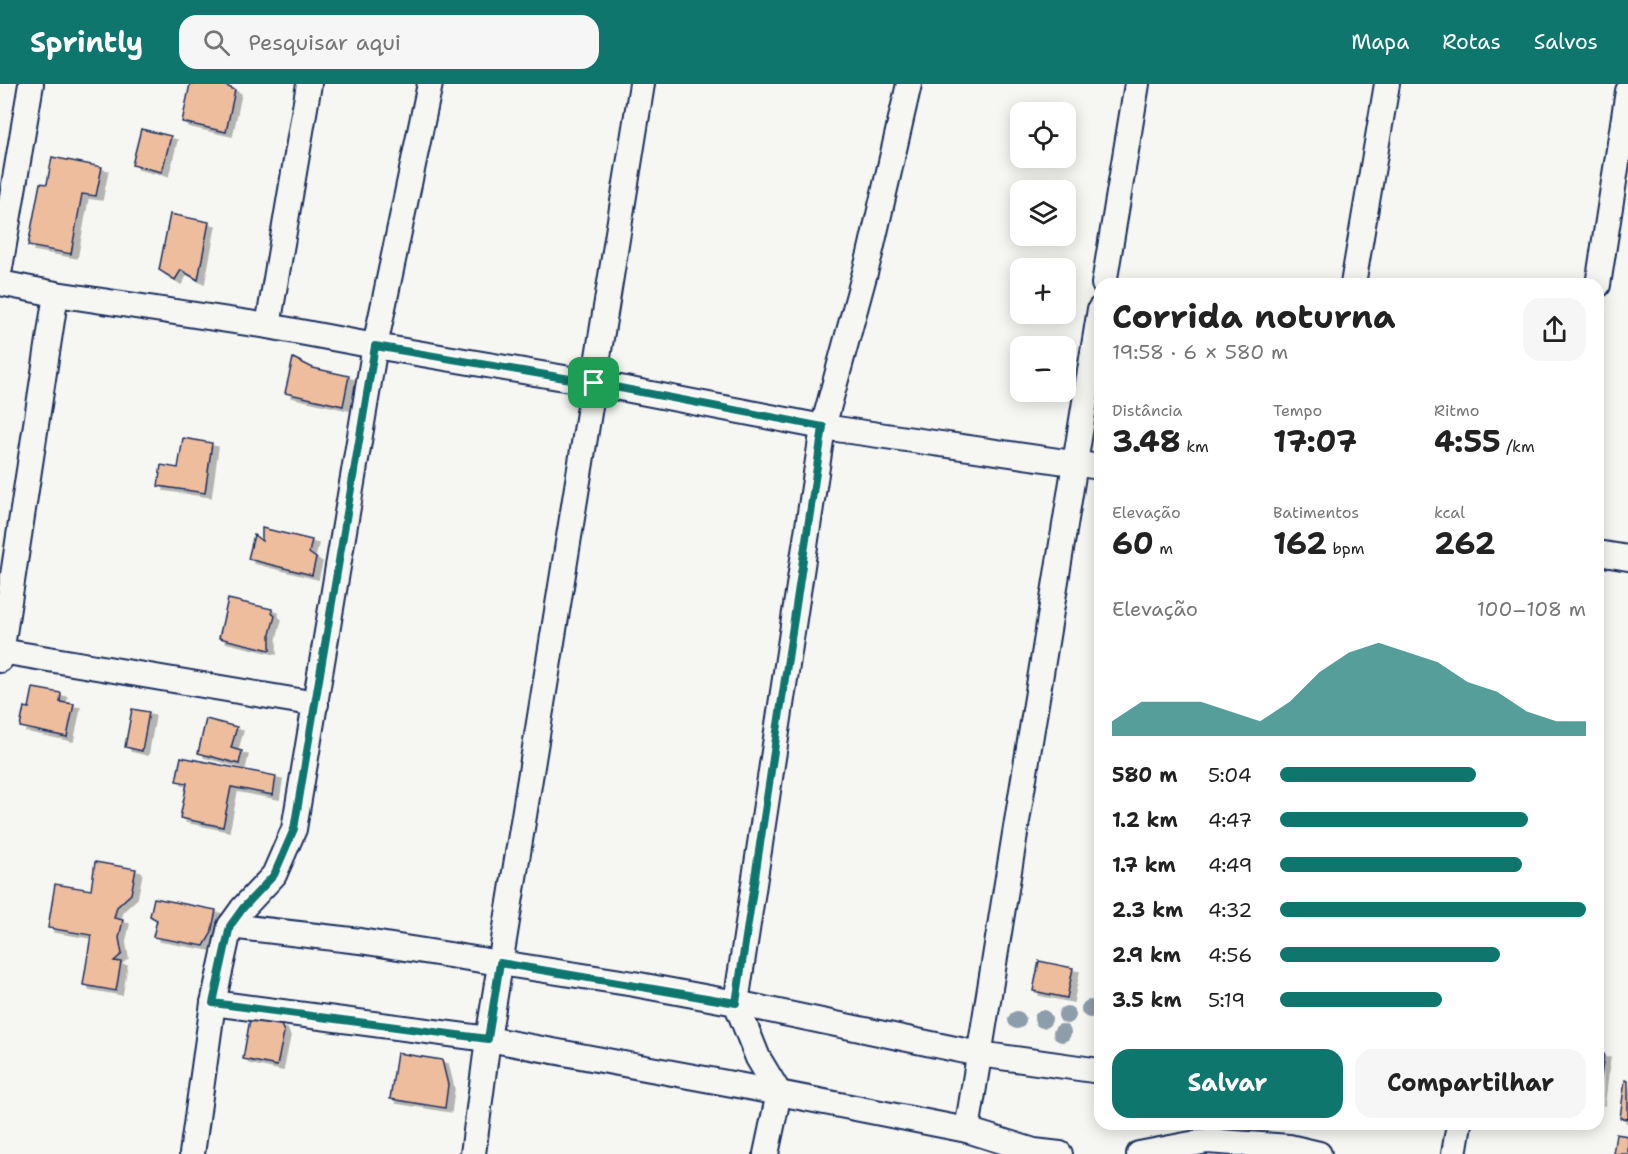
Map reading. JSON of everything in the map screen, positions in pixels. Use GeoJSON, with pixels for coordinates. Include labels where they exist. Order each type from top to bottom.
{"type":"FeatureCollection","features":[{"type":"Feature","properties":{"kind":"street"},"geometry":{"type":"LineString","coordinates":[[0,268],[31,84]]}},
{"type":"Feature","properties":{"kind":"street"},"geometry":{"type":"LineString","coordinates":[[268,326],[309,84]]}},
{"type":"Feature","properties":{"kind":"street"},"geometry":{"type":"LineString","coordinates":[[192,1154],[213,1003],[230,926],[243,908],[274,875],[294,829],[375,346],[430,84]]}},
{"type":"Feature","properties":{"kind":"street"},"geometry":{"type":"LineString","coordinates":[[474,1154],[488,1039],[642,84]]}},
{"type":"Feature","properties":{"kind":"street"},"geometry":{"type":"LineString","coordinates":[[766,1154],[779,1093],[758,1058],[736,1003],[823,427],[870,254],[909,84]]}},
{"type":"Feature","properties":{"kind":"street"},"geometry":{"type":"LineString","coordinates":[[1105,278],[1137,84]]}},
{"type":"Feature","properties":{"kind":"street"},"geometry":{"type":"LineString","coordinates":[[1354,278],[1387,84]]}},
{"type":"Feature","properties":{"kind":"street"},"geometry":{"type":"LineString","coordinates":[[1599,278],[1628,91]]}},
{"type":"Feature","properties":{"kind":"street"},"geometry":{"type":"LineString","coordinates":[[0,283],[56,294],[268,326],[594,383],[823,427],[1094,466]]}},
{"type":"Feature","properties":{"kind":"street"},"geometry":{"type":"LineString","coordinates":[[56,294],[1,655],[316,704]]}},
{"type":"Feature","properties":{"kind":"street"},"geometry":{"type":"LineString","coordinates":[[966,1130],[1094,345]]}},
{"type":"Feature","properties":{"kind":"street"},"geometry":{"type":"LineString","coordinates":[[1604,554],[1628,558]]}},
{"type":"Feature","properties":{"kind":"street"},"geometry":{"type":"LineString","coordinates":[[230,926],[360,941],[500,963],[736,1003],[980,1054],[1094,1070]]}},
{"type":"Feature","properties":{"kind":"street"},"geometry":{"type":"LineString","coordinates":[[213,1003],[488,1039],[966,1130],[1034,1152],[1060,1154]]}},
{"type":"Feature","properties":{"kind":"street"},"geometry":{"type":"LineString","coordinates":[[1454,1154],[1458,1130]]}},
{"type":"Feature","properties":{"kind":"street"},"geometry":{"type":"LineString","coordinates":[[1139,1154],[1208,1132],[1289,1151],[1319,1154]]}},
{"type":"Feature","properties":{"kind":"building"},"geometry":{"type":"Polygon","coordinates":[[[190,84],[222,84],[235,90],[226,132],[182,122],[190,84]]]}},
{"type":"Feature","properties":{"kind":"building"},"geometry":{"type":"Polygon","coordinates":[[[141,129],[171,136],[162,172],[132,165],[141,129]]]}},
{"type":"Feature","properties":{"kind":"building"},"geometry":{"type":"Polygon","coordinates":[[[52,157],[102,167],[96,196],[82,194],[71,254],[28,246],[40,183],[47,184],[52,157]]]}},
{"type":"Feature","properties":{"kind":"building"},"geometry":{"type":"Polygon","coordinates":[[[170,214],[209,222],[198,280],[181,270],[175,280],[159,270],[170,214]]]}},
{"type":"Feature","properties":{"kind":"building"},"geometry":{"type":"Polygon","coordinates":[[[293,358],[313,368],[349,376],[343,406],[285,393],[293,358]]]}},
{"type":"Feature","properties":{"kind":"building"},"geometry":{"type":"Polygon","coordinates":[[[183,438],[212,443],[205,493],[158,486],[161,465],[178,468],[183,438]]]}},
{"type":"Feature","properties":{"kind":"building"},"geometry":{"type":"Polygon","coordinates":[[[262,528],[312,540],[309,553],[316,558],[312,575],[248,559],[254,535],[262,541],[262,528]]]}},
{"type":"Feature","properties":{"kind":"building"},"geometry":{"type":"Polygon","coordinates":[[[228,599],[272,609],[275,616],[270,634],[270,650],[219,638],[228,599]]]}},
{"type":"Feature","properties":{"kind":"building"},"geometry":{"type":"Polygon","coordinates":[[[33,688],[61,693],[60,702],[74,704],[67,737],[20,727],[24,707],[29,708],[33,688]]]}},
{"type":"Feature","properties":{"kind":"building"},"geometry":{"type":"Polygon","coordinates":[[[132,709],[149,712],[142,751],[125,747],[132,709]]]}},
{"type":"Feature","properties":{"kind":"building"},"geometry":{"type":"Polygon","coordinates":[[[206,719],[237,727],[231,748],[242,751],[239,764],[198,753],[206,719]]]}},
{"type":"Feature","properties":{"kind":"building"},"geometry":{"type":"Polygon","coordinates":[[[181,757],[276,776],[273,795],[231,787],[223,827],[180,818],[187,783],[176,781],[181,757]]]}},
{"type":"Feature","properties":{"kind":"building"},"geometry":{"type":"Polygon","coordinates":[[[95,862],[136,869],[131,894],[117,907],[114,918],[123,920],[119,938],[122,954],[114,961],[121,962],[116,991],[83,985],[91,935],[48,928],[55,884],[91,890],[95,862]]]}},
{"type":"Feature","properties":{"kind":"building"},"geometry":{"type":"Polygon","coordinates":[[[154,898],[216,910],[211,934],[204,946],[153,937],[157,920],[150,916],[154,898]]]}},
{"type":"Feature","properties":{"kind":"building"},"geometry":{"type":"Polygon","coordinates":[[[1039,961],[1073,968],[1067,998],[1033,991],[1039,961]]]}},
{"type":"Feature","properties":{"kind":"building"},"geometry":{"type":"Polygon","coordinates":[[[250,1019],[281,1025],[284,1032],[277,1066],[243,1059],[250,1019]]]}},
{"type":"Feature","properties":{"kind":"building"},"geometry":{"type":"Polygon","coordinates":[[[397,1053],[442,1060],[448,1085],[445,1108],[390,1099],[397,1053]]]}},
{"type":"Feature","properties":{"kind":"building"},"geometry":{"type":"Polygon","coordinates":[[[1625,1080],[1628,1081],[1628,1119],[1620,1118],[1625,1080]]]}},
{"type":"Feature","properties":{"kind":"building"},"geometry":{"type":"Polygon","coordinates":[[[1616,1134],[1628,1136],[1628,1154],[1613,1154],[1616,1134]]]}},
{"type":"Feature","properties":{"kind":"route"},"geometry":{"type":"LineString","coordinates":[[375,346],[594,383],[823,427],[736,1003],[500,963],[488,1039],[213,1003],[230,926],[243,908],[274,875],[294,829],[375,346]]}}]}
